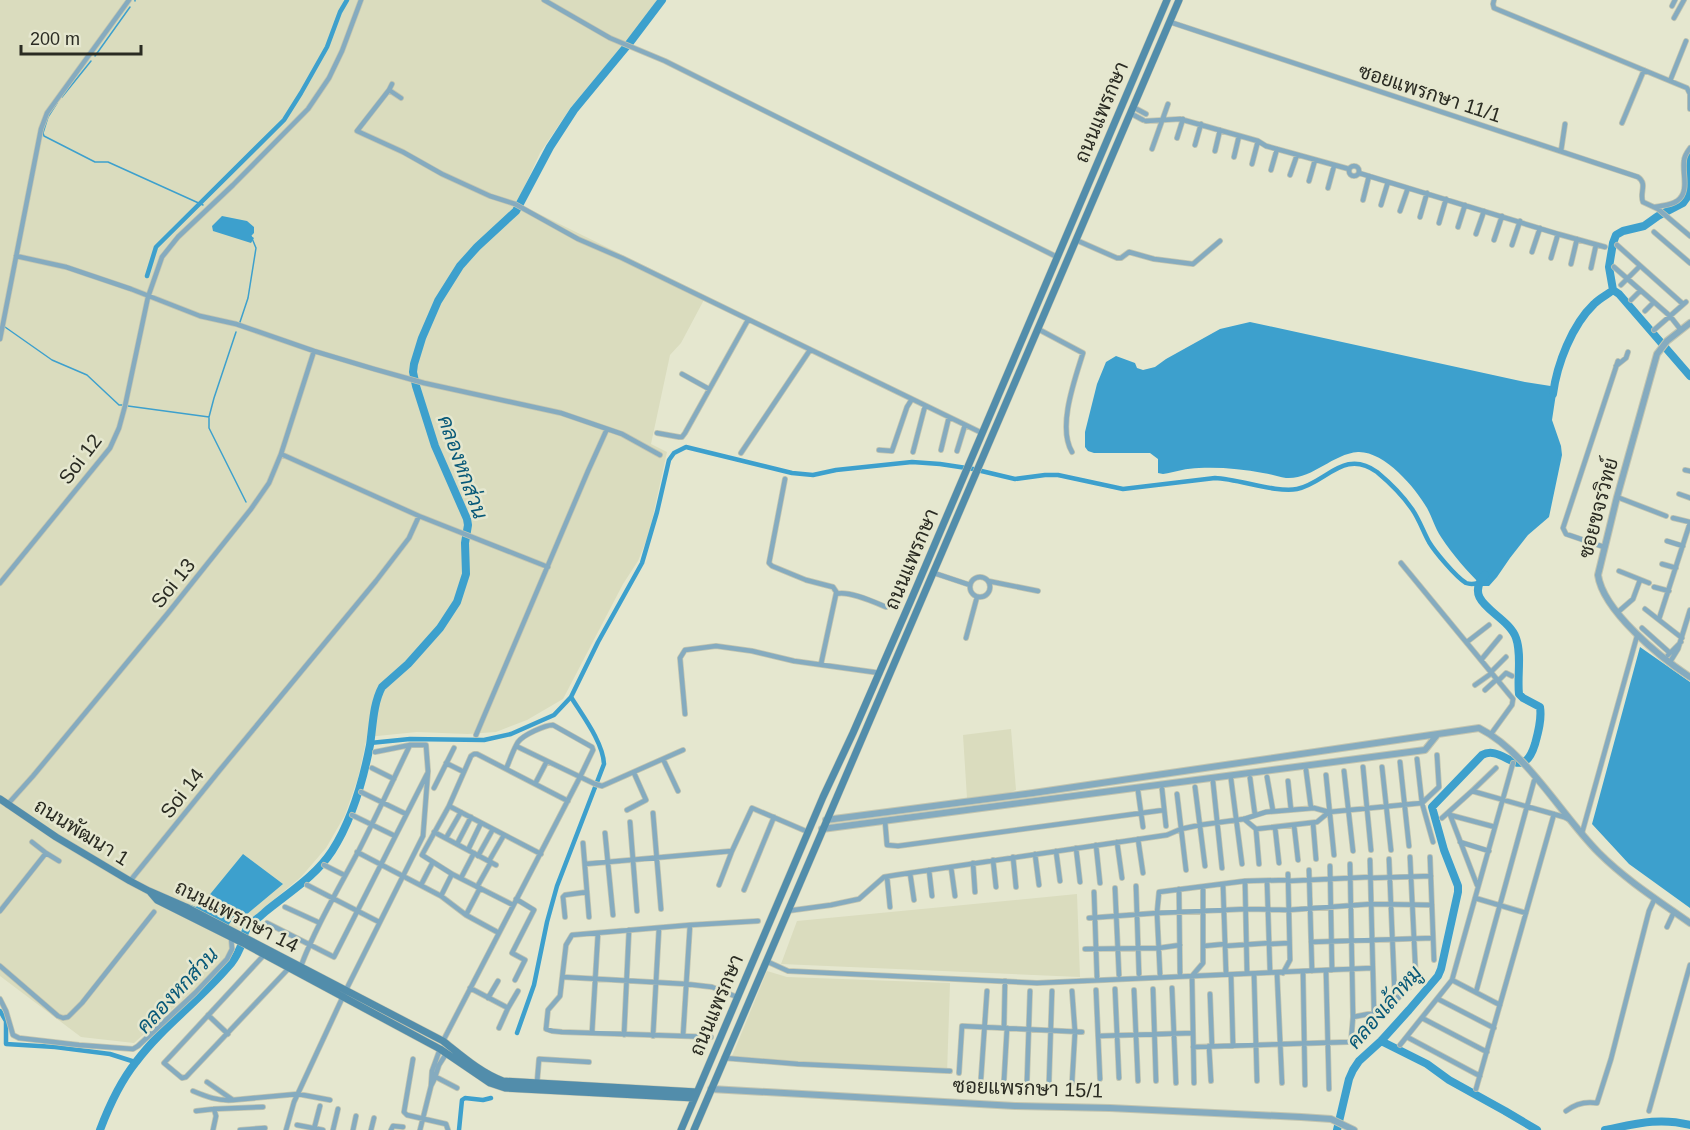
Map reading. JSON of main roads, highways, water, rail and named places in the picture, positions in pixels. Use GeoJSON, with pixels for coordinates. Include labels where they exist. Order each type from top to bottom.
{"type":"FeatureCollection","features":[{"type":"Feature","properties":{"kind":"main road","name":"ถนนแพรกษา"},"geometry":{"type":"LineString","coordinates":[[681,1130],[808,832],[880,673],[1167,0]]}},
{"type":"Feature","properties":{"kind":"main road","name":"ถนนแพรกษา"},"geometry":{"type":"LineString","coordinates":[[694,1130],[1179,0]]}},
{"type":"Feature","properties":{"kind":"main road"},"geometry":{"type":"LineString","coordinates":[[1086,189],[1096,193]]}},
{"type":"Feature","properties":{"kind":"main road"},"geometry":{"type":"LineString","coordinates":[[840,762],[851,766]]}},
{"type":"Feature","properties":{"kind":"main road","name":"ถนนพัฒนา 1"},"geometry":{"type":"LineString","coordinates":[[0,799],[56,837],[149,891]]}},
{"type":"Feature","properties":{"kind":"main road","name":"ถนนแพรกษา 14"},"geometry":{"type":"LineString","coordinates":[[149,891],[188,908],[234,936],[345,994],[444,1041],[492,1078],[503,1081],[695,1095]]}},
{"type":"Feature","properties":{"kind":"main road","name":"ถนนแพรกษา 14"},"geometry":{"type":"LineString","coordinates":[[251,944],[264,955],[291,965],[301,966],[490,1083],[505,1088],[695,1095]]}},
{"type":"Feature","properties":{"kind":"main road"},"geometry":{"type":"LineString","coordinates":[[431,1045],[435,1037]]}},
{"type":"Feature","properties":{"kind":"main road"},"geometry":{"type":"LineString","coordinates":[[443,1052],[450,1047]]}},
{"type":"Feature","properties":{"kind":"water"},"geometry":{"type":"Polygon","coordinates":[[[222,216],[247,221],[254,227],[254,233],[251,236],[254,238],[251,243],[213,231],[212,226],[222,216]]]}},
{"type":"Feature","properties":{"kind":"water"},"geometry":{"type":"Polygon","coordinates":[[[1250,322],[1557,387],[1552,420],[1562,455],[1549,517],[1528,535],[1489,586],[1482,586],[1446,544],[1415,490],[1388,464],[1368,453],[1358,452],[1339,457],[1305,475],[1286,478],[1248,470],[1215,468],[1190,469],[1163,474],[1158,473],[1158,459],[1150,453],[1094,453],[1088,451],[1085,447],[1085,432],[1097,384],[1106,362],[1116,356],[1135,363],[1137,368],[1143,370],[1155,367],[1220,329],[1250,322]]]}},
{"type":"Feature","properties":{"kind":"water"},"geometry":{"type":"Polygon","coordinates":[[[1640,647],[1690,682],[1690,908],[1629,864],[1592,824],[1640,647]]]}},
{"type":"Feature","properties":{"kind":"water"},"geometry":{"type":"Polygon","coordinates":[[[243,854],[283,884],[246,915],[235,915],[228,926],[186,903],[196,907],[207,898],[243,854]]]}},
{"type":"Feature","properties":{"kind":"waterway"},"geometry":{"type":"LineString","coordinates":[[147,276],[156,247],[284,120],[327,47],[347,0]]}},
{"type":"Feature","properties":{"kind":"waterway","name":"คลองหกส่วน"},"geometry":{"type":"LineString","coordinates":[[628,45],[662,0]]}},
{"type":"Feature","properties":{"kind":"waterway"},"geometry":{"type":"LineString","coordinates":[[95,56],[130,7]]}},
{"type":"Feature","properties":{"kind":"waterway","name":"คลองหกส่วน"},"geometry":{"type":"LineString","coordinates":[[100,1130],[120,1086],[146,1049],[230,965],[250,925],[309,877],[332,851],[351,813],[360,786],[370,745],[375,708],[382,687],[408,664],[440,628],[457,602],[466,574],[467,519],[435,446],[416,386],[414,364],[438,301],[460,266],[516,211],[550,147],[574,110],[626,47]]}},
{"type":"Feature","properties":{"kind":"waterway"},"geometry":{"type":"LineString","coordinates":[[62,97],[91,61]]}},
{"type":"Feature","properties":{"kind":"waterway"},"geometry":{"type":"LineString","coordinates":[[57,103],[48,117],[44,136],[95,162],[108,162],[203,205]]}},
{"type":"Feature","properties":{"kind":"waterway"},"geometry":{"type":"LineString","coordinates":[[1613,290],[1609,267],[1616,235],[1644,226],[1683,203],[1688,196],[1690,157]]}},
{"type":"Feature","properties":{"kind":"waterway"},"geometry":{"type":"LineString","coordinates":[[239,325],[248,298],[256,248],[251,236]]}},
{"type":"Feature","properties":{"kind":"waterway"},"geometry":{"type":"LineString","coordinates":[[1613,290],[1619,294],[1690,376]]}},
{"type":"Feature","properties":{"kind":"waterway"},"geometry":{"type":"LineString","coordinates":[[1553,394],[1558,370],[1572,334],[1594,304],[1613,290]]}},
{"type":"Feature","properties":{"kind":"waterway"},"geometry":{"type":"LineString","coordinates":[[5,327],[52,360],[87,375],[119,405],[122,405]]}},
{"type":"Feature","properties":{"kind":"waterway"},"geometry":{"type":"LineString","coordinates":[[128,406],[209,417],[236,332]]}},
{"type":"Feature","properties":{"kind":"waterway"},"geometry":{"type":"LineString","coordinates":[[209,418],[209,428],[246,502]]}},
{"type":"Feature","properties":{"kind":"waterway"},"geometry":{"type":"LineString","coordinates":[[370,743],[410,739],[484,740],[511,734],[554,715],[571,697],[598,642],[642,563],[669,460],[674,453],[686,447],[792,473],[813,475],[836,470],[912,462],[973,469],[1015,479],[1058,475],[1123,489],[1215,478],[1288,490],[1307,486],[1336,469],[1355,464],[1377,472],[1391,485],[1412,509],[1429,542],[1446,564],[1466,583],[1479,583]]}},
{"type":"Feature","properties":{"kind":"waterway","name":"คลองเล้าหมู"},"geometry":{"type":"LineString","coordinates":[[1337,1130],[1353,1070],[1409,1010],[1438,976],[1441,969],[1458,886],[1444,850],[1432,807],[1482,755],[1497,754],[1518,763],[1524,762],[1530,756],[1535,744],[1540,721],[1540,707],[1519,694],[1519,651],[1516,638],[1504,622],[1482,601],[1478,593],[1479,585],[1485,575]]}},
{"type":"Feature","properties":{"kind":"waterway"},"geometry":{"type":"LineString","coordinates":[[517,1033],[534,985],[557,886],[604,764],[596,738],[571,697]]}},
{"type":"Feature","properties":{"kind":"waterway"},"geometry":{"type":"LineString","coordinates":[[0,1011],[6,1021],[6,1044],[110,1054],[135,1062]]}},
{"type":"Feature","properties":{"kind":"waterway"},"geometry":{"type":"LineString","coordinates":[[1381,1041],[1427,1064],[1449,1080],[1537,1130]]}},
{"type":"Feature","properties":{"kind":"waterway"},"geometry":{"type":"LineString","coordinates":[[459,1130],[462,1100],[491,1098]]}},
{"type":"Feature","properties":{"kind":"waterway"},"geometry":{"type":"LineString","coordinates":[[1605,1130],[1657,1121],[1690,1125]]}}]}
